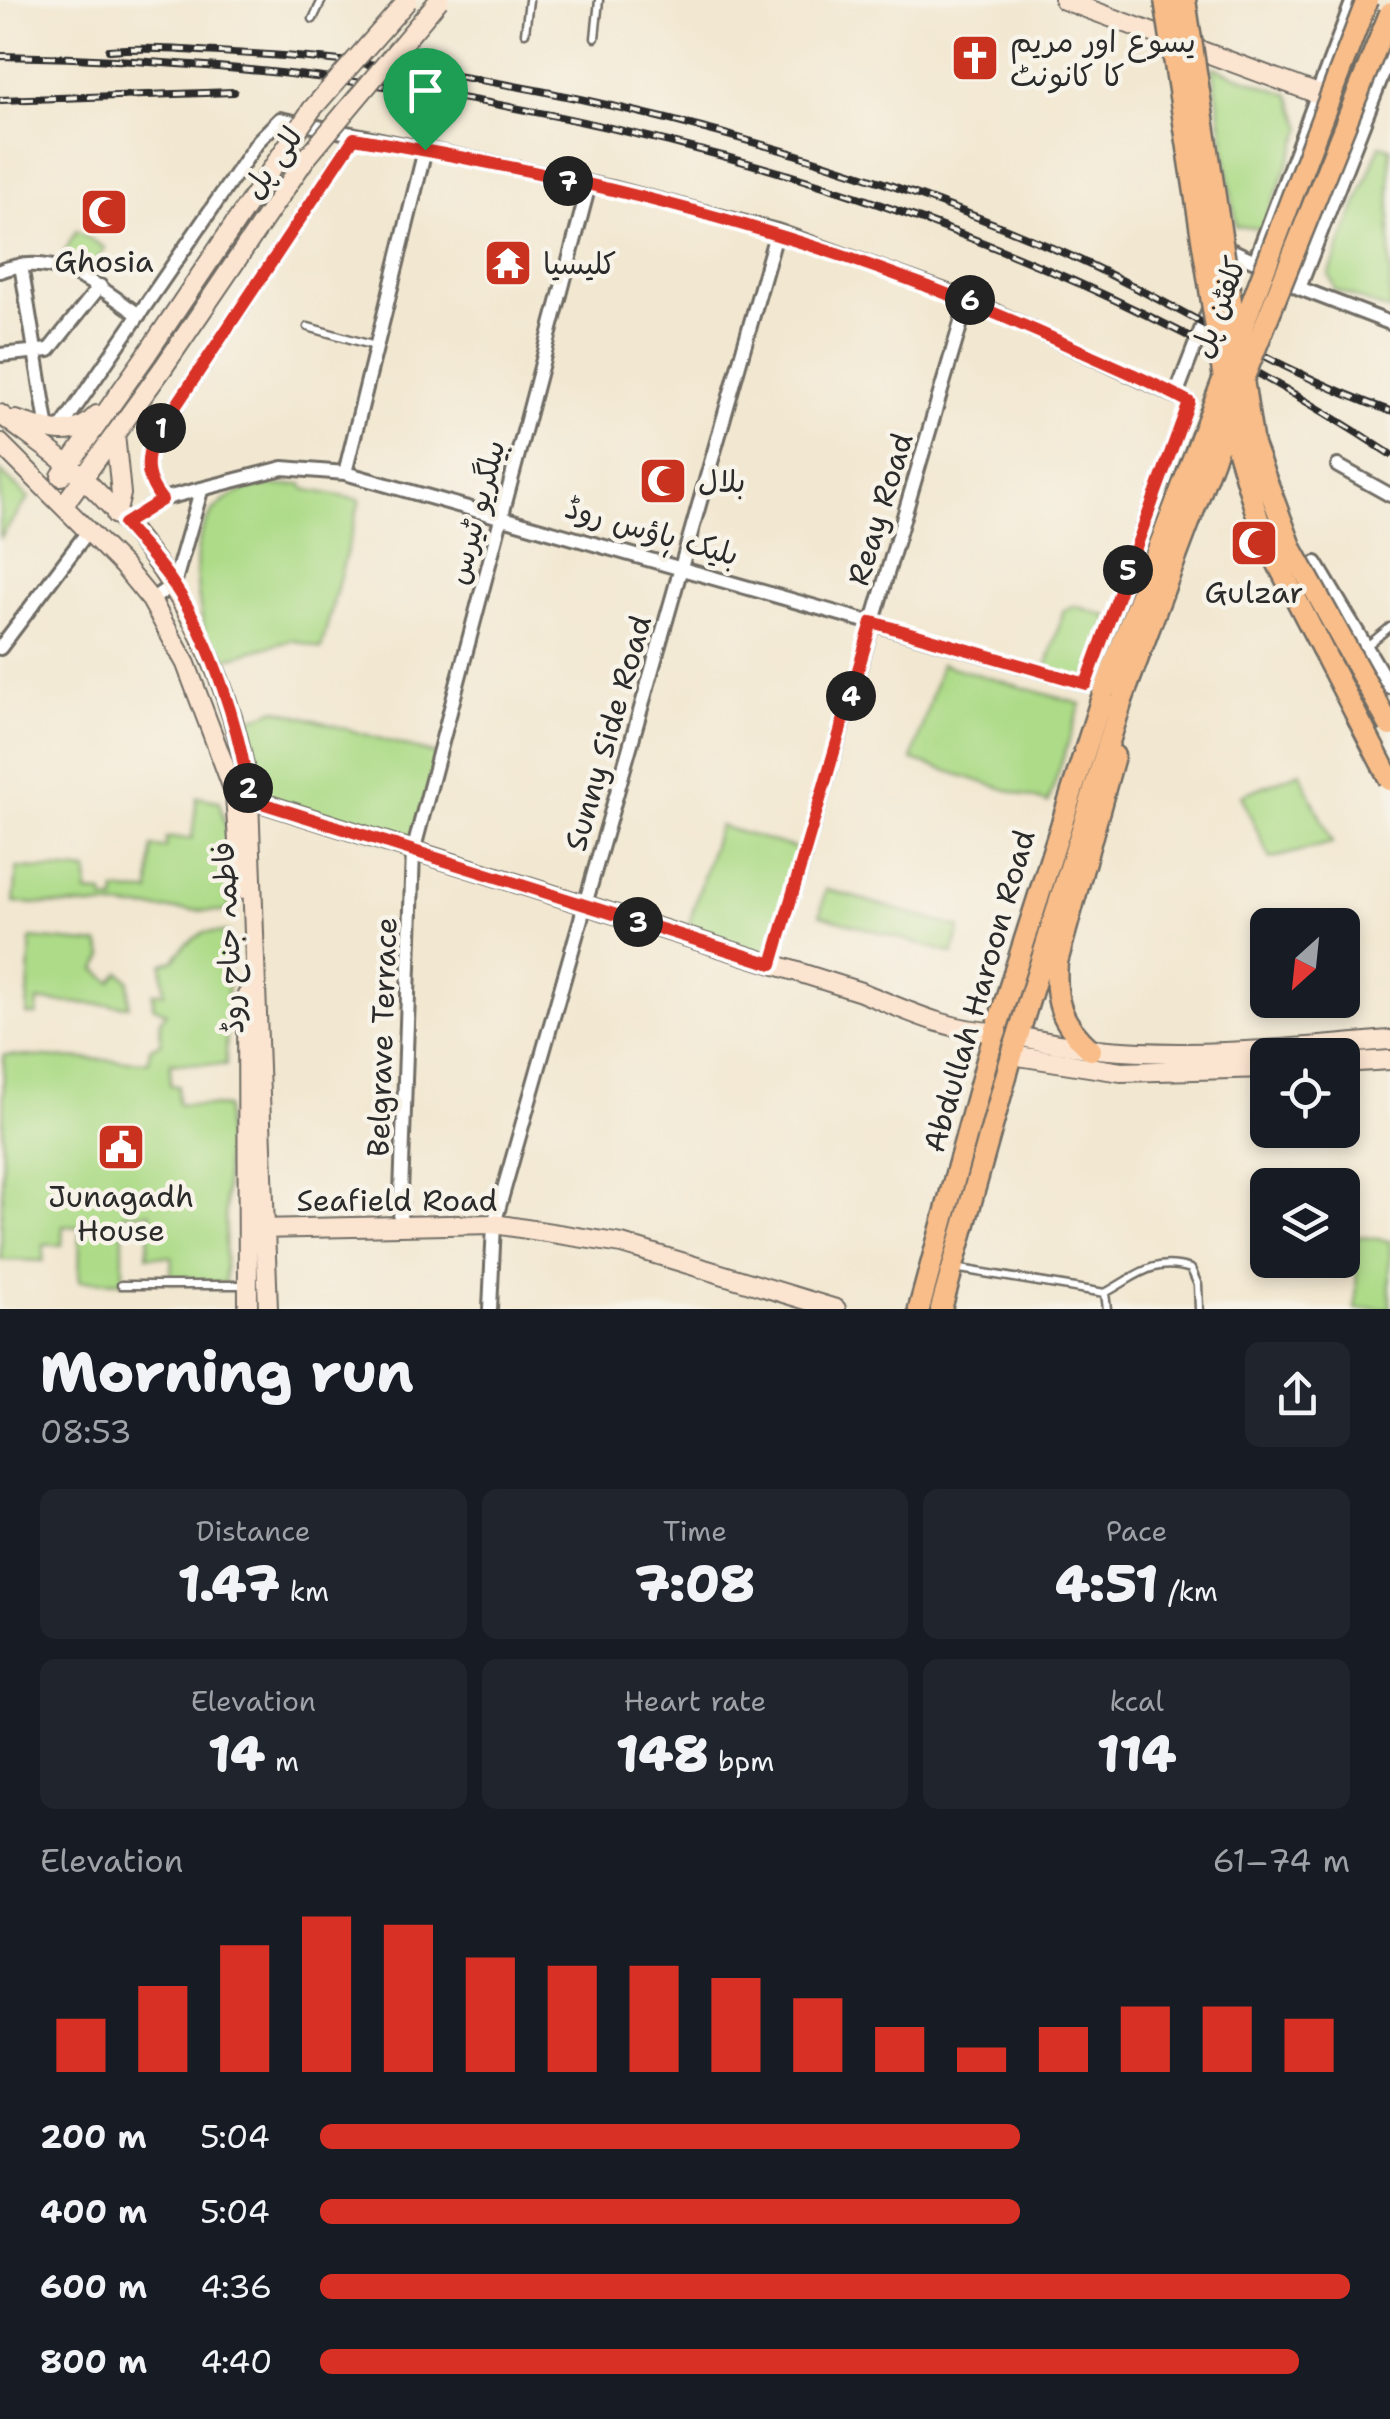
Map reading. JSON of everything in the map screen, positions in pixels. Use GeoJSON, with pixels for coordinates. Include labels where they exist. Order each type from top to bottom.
{"type":"FeatureCollection","features":[{"type":"Feature","properties":{"kind":"main road","name":"للی پل"},"geometry":{"type":"LineString","coordinates":[[134,375],[312,110],[408,0]]}},
{"type":"Feature","properties":{"kind":"main road","name":"للی پل"},"geometry":{"type":"LineString","coordinates":[[76,473],[115,434],[304,160],[439,0]]}},
{"type":"Feature","properties":{"kind":"main road"},"geometry":{"type":"LineString","coordinates":[[1064,0],[1318,94]]}},
{"type":"Feature","properties":{"kind":"main road"},"geometry":{"type":"LineString","coordinates":[[1165,0],[1232,431],[1258,519],[1278,564],[1390,780]]}},
{"type":"Feature","properties":{"kind":"main road"},"geometry":{"type":"LineString","coordinates":[[1185,0],[1253,445],[1292,549],[1390,726]]}},
{"type":"Feature","properties":{"kind":"main road","name":"کلفٹن پل"},"geometry":{"type":"LineString","coordinates":[[1108,696],[1367,0]]}},
{"type":"Feature","properties":{"kind":"main road","name":"کلفٹن پل"},"geometry":{"type":"LineString","coordinates":[[1108,696],[1188,519],[1390,13]]}},
{"type":"Feature","properties":{"kind":"main road"},"geometry":{"type":"LineString","coordinates":[[1,414],[54,431],[85,428],[134,375]]}},
{"type":"Feature","properties":{"kind":"main road"},"geometry":{"type":"LineString","coordinates":[[65,503],[76,473],[134,375]]}},
{"type":"Feature","properties":{"kind":"main road","name":"فاطمہ جناح روڈ"},"geometry":{"type":"LineString","coordinates":[[1,414],[76,473],[174,584],[193,618],[232,721],[242,796],[268,1309]]}},
{"type":"Feature","properties":{"kind":"main road"},"geometry":{"type":"LineString","coordinates":[[115,434],[120,520]]}},
{"type":"Feature","properties":{"kind":"main road","name":"فاطمہ جناح روڈ"},"geometry":{"type":"LineString","coordinates":[[0,444],[65,503],[151,600],[186,664],[242,796],[248,1309]]}},
{"type":"Feature","properties":{"kind":"main road"},"geometry":{"type":"LineString","coordinates":[[50,489],[76,473]]}},
{"type":"Feature","properties":{"kind":"main road"},"geometry":{"type":"LineString","coordinates":[[1091,1050],[1065,1024],[1055,987],[1058,962],[1113,763],[1108,696]]}},
{"type":"Feature","properties":{"kind":"main road","name":"Abdullah Haroon Road"},"geometry":{"type":"LineString","coordinates":[[918,1309],[1108,696]]}},
{"type":"Feature","properties":{"kind":"main road"},"geometry":{"type":"LineString","coordinates":[[242,796],[772,964],[998,1041],[1120,1072],[1250,1068]]}},
{"type":"Feature","properties":{"kind":"main road"},"geometry":{"type":"LineString","coordinates":[[998,1041],[1091,1050],[1226,1052],[1390,1040]]}},
{"type":"Feature","properties":{"kind":"main road","name":"Abdullah Haroon Road"},"geometry":{"type":"LineString","coordinates":[[941,1309],[953,1268],[998,1041]]}},
{"type":"Feature","properties":{"kind":"main road"},"geometry":{"type":"LineString","coordinates":[[1360,1062],[1390,1060]]}},
{"type":"Feature","properties":{"kind":"main road","name":"Seafield Road"},"geometry":{"type":"LineString","coordinates":[[246,1230],[400,1223],[494,1224],[622,1244],[836,1309]]}},
{"type":"Feature","properties":{"kind":"street"},"geometry":{"type":"LineString","coordinates":[[1255,261],[1353,0]]}},
{"type":"Feature","properties":{"kind":"street"},"geometry":{"type":"LineString","coordinates":[[1299,288],[1390,55]]}},
{"type":"Feature","properties":{"kind":"street"},"geometry":{"type":"LineString","coordinates":[[54,431],[273,123],[280,119],[354,138],[588,185],[777,232],[968,299],[1183,399]]}},
{"type":"Feature","properties":{"kind":"street"},"geometry":{"type":"LineString","coordinates":[[162,500],[148,475],[152,442],[354,138]]}},
{"type":"Feature","properties":{"kind":"street"},"geometry":{"type":"LineString","coordinates":[[345,472],[425,150]]}},
{"type":"Feature","properties":{"kind":"street","name":"بیلگریو ٹیرس"},"geometry":{"type":"LineString","coordinates":[[414,852],[588,185]]}},
{"type":"Feature","properties":{"kind":"street","name":"Sunny Side Road"},"geometry":{"type":"LineString","coordinates":[[490,1309],[494,1224],[777,232]]}},
{"type":"Feature","properties":{"kind":"street"},"geometry":{"type":"LineString","coordinates":[[1108,696],[1183,399],[1230,253],[1238,252],[1299,288],[1390,323]]}},
{"type":"Feature","properties":{"kind":"street"},"geometry":{"type":"LineString","coordinates":[[0,272],[21,265],[63,267],[100,286],[139,315]]}},
{"type":"Feature","properties":{"kind":"street"},"geometry":{"type":"LineString","coordinates":[[21,265],[35,352],[54,431]]}},
{"type":"Feature","properties":{"kind":"street"},"geometry":{"type":"LineString","coordinates":[[0,355],[35,352],[55,344],[100,286]]}},
{"type":"Feature","properties":{"kind":"street","name":"Reay Road"},"geometry":{"type":"LineString","coordinates":[[772,964],[968,299]]}},
{"type":"Feature","properties":{"kind":"street"},"geometry":{"type":"LineString","coordinates":[[1338,466],[1390,495]]}},
{"type":"Feature","properties":{"kind":"street","name":"بلیک ہاؤس روڈ"},"geometry":{"type":"LineString","coordinates":[[120,520],[162,500],[283,468],[345,472],[682,565],[1108,696]]}},
{"type":"Feature","properties":{"kind":"street"},"geometry":{"type":"LineString","coordinates":[[151,600],[174,584],[201,490]]}},
{"type":"Feature","properties":{"kind":"street"},"geometry":{"type":"LineString","coordinates":[[0,648],[90,530]]}},
{"type":"Feature","properties":{"kind":"street"},"geometry":{"type":"LineString","coordinates":[[1316,563],[1390,687]]}},
{"type":"Feature","properties":{"kind":"street","name":"Belgrave Terrace"},"geometry":{"type":"LineString","coordinates":[[400,1223],[414,852]]}},
{"type":"Feature","properties":{"kind":"lane"},"geometry":{"type":"LineString","coordinates":[[313,19],[322,0]]}},
{"type":"Feature","properties":{"kind":"lane"},"geometry":{"type":"LineString","coordinates":[[525,33],[529,0]]}},
{"type":"Feature","properties":{"kind":"lane"},"geometry":{"type":"LineString","coordinates":[[595,38],[600,0]]}},
{"type":"Feature","properties":{"kind":"lane"},"geometry":{"type":"LineString","coordinates":[[308,327],[376,346]]}},
{"type":"Feature","properties":{"kind":"lane"},"geometry":{"type":"LineString","coordinates":[[1366,647],[1390,627]]}},
{"type":"Feature","properties":{"kind":"lane"},"geometry":{"type":"LineString","coordinates":[[953,1268],[1105,1293],[1143,1268],[1178,1265],[1190,1269],[1198,1285],[1199,1309]]}},
{"type":"Feature","properties":{"kind":"lane"},"geometry":{"type":"LineString","coordinates":[[120,1285],[248,1285]]}},
{"type":"Feature","properties":{"kind":"lane"},"geometry":{"type":"LineString","coordinates":[[1105,1293],[1107,1309]]}},
{"type":"Feature","properties":{"kind":"green space"},"geometry":{"type":"Polygon","coordinates":[[[1213,67],[1290,95],[1303,128],[1262,229],[1236,226],[1213,67]]]}},
{"type":"Feature","properties":{"kind":"green space"},"geometry":{"type":"Polygon","coordinates":[[[1380,145],[1390,148],[1390,311],[1335,290],[1329,275],[1380,145]]]}},
{"type":"Feature","properties":{"kind":"green space"},"geometry":{"type":"Polygon","coordinates":[[[76,231],[105,248],[90,273],[63,255],[76,231]]]}},
{"type":"Feature","properties":{"kind":"green space"},"geometry":{"type":"Polygon","coordinates":[[[0,471],[29,498],[0,538],[0,471]]]}},
{"type":"Feature","properties":{"kind":"green space"},"geometry":{"type":"Polygon","coordinates":[[[303,484],[304,489],[360,500],[321,649],[293,640],[210,663],[196,564],[199,540],[208,519],[224,502],[248,489],[303,484]]]}},
{"type":"Feature","properties":{"kind":"green space"},"geometry":{"type":"Polygon","coordinates":[[[1076,606],[1110,617],[1086,684],[1045,672],[1064,610],[1076,606]]]}},
{"type":"Feature","properties":{"kind":"green space"},"geometry":{"type":"Polygon","coordinates":[[[941,664],[1081,704],[1048,803],[912,760],[941,664]]]}},
{"type":"Feature","properties":{"kind":"green space"},"geometry":{"type":"Polygon","coordinates":[[[276,709],[438,755],[412,850],[249,799],[234,726],[276,709]]]}},
{"type":"Feature","properties":{"kind":"green space"},"geometry":{"type":"Polygon","coordinates":[[[1300,772],[1332,843],[1270,859],[1241,795],[1300,772]]]}},
{"type":"Feature","properties":{"kind":"green space"},"geometry":{"type":"Polygon","coordinates":[[[197,797],[219,801],[232,851],[229,912],[14,903],[17,868],[88,871],[87,893],[104,894],[105,901],[115,901],[116,891],[150,892],[152,847],[166,848],[166,838],[192,838],[197,797]]]}},
{"type":"Feature","properties":{"kind":"green space"},"geometry":{"type":"Polygon","coordinates":[[[719,826],[806,851],[772,964],[685,937],[719,826]]]}},
{"type":"Feature","properties":{"kind":"green space"},"geometry":{"type":"Polygon","coordinates":[[[826,889],[960,928],[953,954],[820,915],[826,889]]]}},
{"type":"Feature","properties":{"kind":"green space"},"geometry":{"type":"Polygon","coordinates":[[[204,932],[229,933],[226,1065],[171,1063],[170,1085],[178,1086],[178,1104],[226,1107],[225,1283],[170,1282],[172,1257],[147,1256],[151,1213],[123,1214],[123,1282],[79,1281],[80,1227],[63,1226],[62,1245],[44,1245],[43,1261],[1,1260],[4,1055],[148,1062],[150,1048],[161,1043],[160,1020],[166,1013],[153,1006],[153,993],[164,993],[162,964],[174,960],[185,945],[204,932]]]}},
{"type":"Feature","properties":{"kind":"green space"},"geometry":{"type":"Polygon","coordinates":[[[31,938],[99,944],[104,957],[96,969],[111,982],[120,972],[129,980],[129,1006],[38,1001],[37,1015],[27,1015],[31,938]]]}},
{"type":"Feature","properties":{"kind":"green space"},"geometry":{"type":"Polygon","coordinates":[[[1360,1236],[1390,1241],[1390,1309],[1356,1309],[1360,1236]]]}},
{"type":"Feature","properties":{"kind":"railway"},"geometry":{"type":"LineString","coordinates":[[109,50],[253,54],[458,76],[562,95],[770,147],[970,214],[1064,253],[1306,377],[1390,411]]}},
{"type":"Feature","properties":{"kind":"railway"},"geometry":{"type":"LineString","coordinates":[[0,56],[183,64],[365,83],[546,114],[724,156],[898,211],[1068,279],[1232,359],[1390,454]]}},
{"type":"Feature","properties":{"kind":"railway"},"geometry":{"type":"LineString","coordinates":[[0,100],[234,92]]}},
{"type":"Feature","properties":{"kind":"place","name":"یسوع اور مریم کا کانونٹ"},"geometry":{"type":"Point","coordinates":[975,58]}},
{"type":"Feature","properties":{"kind":"place","name":"Ghosia"},"geometry":{"type":"Point","coordinates":[104,212]}},
{"type":"Feature","properties":{"kind":"place","name":"کلیسیا"},"geometry":{"type":"Point","coordinates":[508,263]}},
{"type":"Feature","properties":{"kind":"place","name":"بلال"},"geometry":{"type":"Point","coordinates":[663,481]}},
{"type":"Feature","properties":{"kind":"place","name":"Gulzar"},"geometry":{"type":"Point","coordinates":[1254,543]}},
{"type":"Feature","properties":{"kind":"place","name":"Junagadh House"},"geometry":{"type":"Point","coordinates":[121,1147]}},
{"type":"Feature","properties":{"kind":"route"},"geometry":{"type":"LineString","coordinates":[[354,138],[425,150],[612,188],[777,232],[968,299],[1189,402],[1086,684],[872,622],[772,964],[249,799],[232,721],[193,618],[174,584],[124,524],[162,500],[151,484],[147,468],[152,442],[354,138]]}}]}
